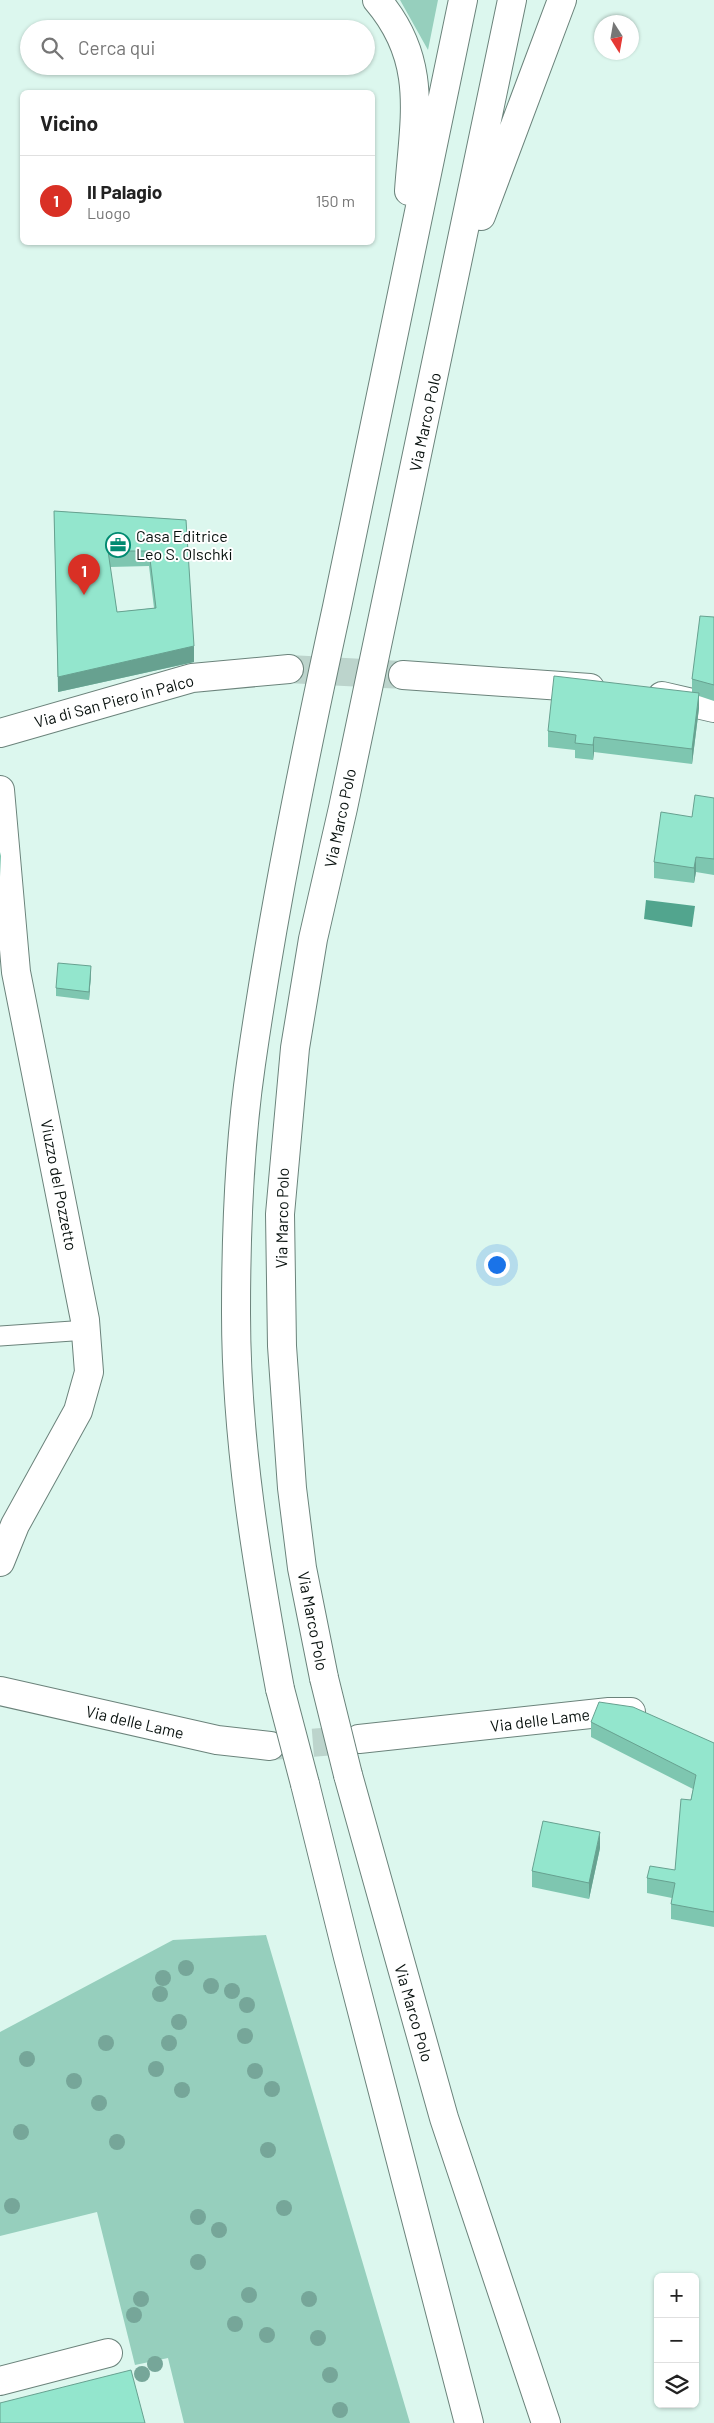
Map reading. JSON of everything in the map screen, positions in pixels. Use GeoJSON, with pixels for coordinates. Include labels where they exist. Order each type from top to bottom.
{"type":"FeatureCollection","features":[{"type":"Feature","properties":{"kind":"main road"},"geometry":{"type":"LineString","coordinates":[[377,0],[396,25],[404,40],[412,69],[414,90],[402,296]]}},
{"type":"Feature","properties":{"kind":"main road"},"geometry":{"type":"LineString","coordinates":[[463,0],[303,764],[250,1066],[239,1193],[236,1316],[240,1410],[258,1569],[280,1689],[469,2423]]}},
{"type":"Feature","properties":{"kind":"main road","name":"Via Marco Polo"},"geometry":{"type":"LineString","coordinates":[[512,0],[343,808],[313,939],[295,1048],[280,1214],[282,1355],[292,1488],[302,1568],[324,1678],[348,1775],[444,2118],[546,2423]]}},
{"type":"Feature","properties":{"kind":"main road"},"geometry":{"type":"LineString","coordinates":[[451,297],[562,0]]}},
{"type":"Feature","properties":{"kind":"main road","name":"Via di San Piero in Palco"},"geometry":{"type":"LineString","coordinates":[[0,732],[192,678],[289,669]]}},
{"type":"Feature","properties":{"kind":"main road"},"geometry":{"type":"LineString","coordinates":[[403,676],[629,691],[714,708]]}},
{"type":"Feature","properties":{"kind":"main road","name":"Viuzzo del Pozzetto"},"geometry":{"type":"LineString","coordinates":[[0,790],[16,972],[86,1330],[89,1372],[78,1411],[15,1525],[0,1562]]}},
{"type":"Feature","properties":{"kind":"main road","name":"Via delle Lame"},"geometry":{"type":"LineString","coordinates":[[0,1692],[217,1740],[270,1746]]}},
{"type":"Feature","properties":{"kind":"main road","name":"Via delle Lame"},"geometry":{"type":"LineString","coordinates":[[359,1739],[621,1710],[634,1713],[652,1721]]}},
{"type":"Feature","properties":{"kind":"main road"},"geometry":{"type":"LineString","coordinates":[[0,2381],[108,2353]]}},
{"type":"Feature","properties":{"kind":"lane"},"geometry":{"type":"LineString","coordinates":[[0,1336],[86,1330]]}},
{"type":"Feature","properties":{"kind":"shaded area"},"geometry":{"type":"Polygon","coordinates":[[[400,0],[438,0],[428,50],[400,0]]]}},
{"type":"Feature","properties":{"kind":"shaded area"},"geometry":{"type":"Polygon","coordinates":[[[646,900],[695,906],[692,927],[644,919],[646,900]]]}},
{"type":"Feature","properties":{"kind":"shaded area"},"geometry":{"type":"Polygon","coordinates":[[[266,1935],[410,2423],[184,2423],[168,2358],[135,2365],[97,2212],[0,2236],[0,2032],[173,1940],[266,1935]]]}},
{"type":"Feature","properties":{"kind":"building"},"geometry":{"type":"Polygon","coordinates":[[[54,511],[186,520],[194,646],[58,677],[54,511]],[[108,551],[117,612],[156,608],[149,551],[108,551]]]}},
{"type":"Feature","properties":{"kind":"building"},"geometry":{"type":"Polygon","coordinates":[[[700,616],[714,617],[714,685],[692,679],[700,616]]]}},
{"type":"Feature","properties":{"kind":"building"},"geometry":{"type":"Polygon","coordinates":[[[554,676],[699,693],[692,749],[594,737],[593,745],[575,743],[576,735],[548,731],[554,676]]]}},
{"type":"Feature","properties":{"kind":"building"},"geometry":{"type":"Polygon","coordinates":[[[695,795],[714,798],[714,859],[696,857],[694,868],[654,862],[661,812],[692,817],[695,795]]]}},
{"type":"Feature","properties":{"kind":"building"},"geometry":{"type":"Polygon","coordinates":[[[58,963],[91,966],[89,992],[56,988],[58,963]]]}},
{"type":"Feature","properties":{"kind":"building"},"geometry":{"type":"Polygon","coordinates":[[[599,1702],[633,1707],[714,1743],[714,1912],[671,1904],[675,1883],[647,1878],[650,1866],[675,1870],[681,1799],[691,1800],[696,1775],[591,1722],[599,1702]]]}},
{"type":"Feature","properties":{"kind":"building"},"geometry":{"type":"Polygon","coordinates":[[[543,1821],[600,1832],[589,1883],[532,1871],[543,1821]]]}},
{"type":"Feature","properties":{"kind":"building"},"geometry":{"type":"Polygon","coordinates":[[[131,2370],[145,2423],[0,2423],[0,2403],[131,2370]]]}},
{"type":"Feature","properties":{"kind":"tunnel"},"geometry":{"type":"LineString","coordinates":[[289,669],[403,675]]}},
{"type":"Feature","properties":{"kind":"tunnel"},"geometry":{"type":"LineString","coordinates":[[271,1746],[359,1739]]}},
{"type":"Feature","properties":{"kind":"place","name":"Casa Editrice Leo S. Olschki"},"geometry":{"type":"Point","coordinates":[118,545]}},
{"type":"Feature","properties":{"kind":"place","name":"Il Palagio"},"geometry":{"type":"Point","coordinates":[84,595]}}]}
